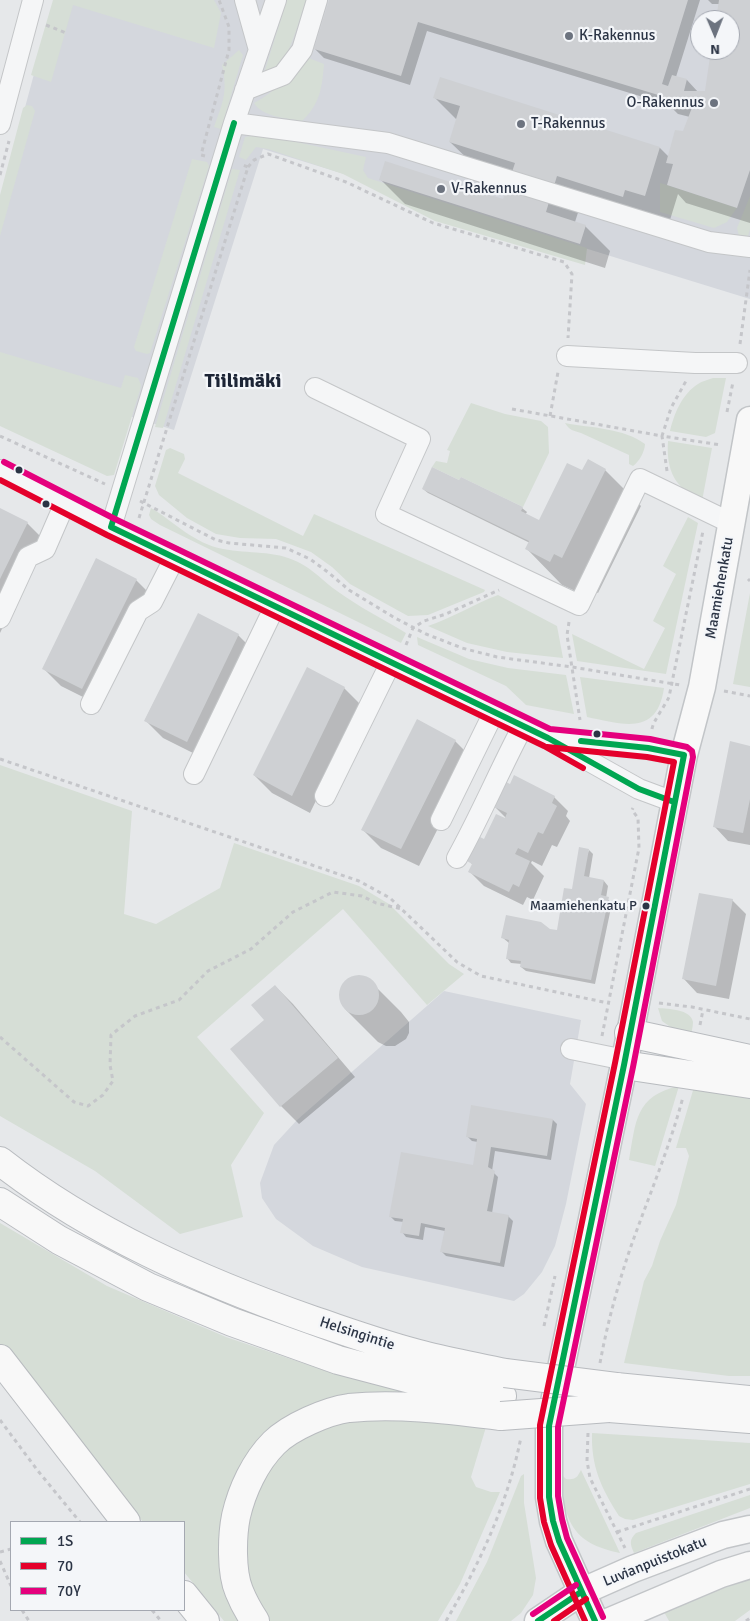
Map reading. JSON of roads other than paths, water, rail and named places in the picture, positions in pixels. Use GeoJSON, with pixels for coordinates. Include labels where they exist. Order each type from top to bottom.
{"type":"FeatureCollection","features":[{"type":"Feature","properties":{"kind":"highway"},"geometry":{"type":"LineString","coordinates":[[629,1033],[750,1059]]}},
{"type":"Feature","properties":{"kind":"highway"},"geometry":{"type":"LineString","coordinates":[[624,1063],[750,1084]]}},
{"type":"Feature","properties":{"kind":"highway","name":"Helsingintie"},"geometry":{"type":"LineString","coordinates":[[0,1160],[77,1214],[163,1260],[248,1297],[346,1332],[423,1355],[502,1395]]}},
{"type":"Feature","properties":{"kind":"highway","name":"Helsingintie"},"geometry":{"type":"LineString","coordinates":[[0,1202],[59,1240],[148,1287],[232,1322],[338,1360],[418,1381],[502,1395],[608,1388],[748,1405]]}},
{"type":"Feature","properties":{"kind":"highway"},"geometry":{"type":"LineString","coordinates":[[0,1359],[125,1521]]}},
{"type":"Feature","properties":{"kind":"highway"},"geometry":{"type":"LineString","coordinates":[[255,1621],[238,1590],[233,1557],[234,1526],[240,1496],[255,1468],[274,1442],[320,1415],[348,1408],[429,1408],[502,1395]]}},
{"type":"Feature","properties":{"kind":"highway"},"geometry":{"type":"LineString","coordinates":[[185,1596],[205,1621]]}},
{"type":"Feature","properties":{"kind":"main road","name":"Maamiehenkatu"},"geometry":{"type":"LineString","coordinates":[[674,802],[684,754],[702,687],[732,524],[738,419]]}},
{"type":"Feature","properties":{"kind":"main road"},"geometry":{"type":"LineString","coordinates":[[595,1621],[559,1541],[553,1521],[549,1497],[549,1426],[624,1063],[674,802]]}},
{"type":"Feature","properties":{"kind":"main road","name":"Luvianpuistokatu"},"geometry":{"type":"LineString","coordinates":[[538,1621],[581,1592],[633,1568],[723,1535],[750,1529]]}},
{"type":"Feature","properties":{"kind":"main road"},"geometry":{"type":"LineString","coordinates":[[610,1621],[721,1574],[750,1565]]}},
{"type":"Feature","properties":{"kind":"street"},"geometry":{"type":"LineString","coordinates":[[0,124],[33,0]]}},
{"type":"Feature","properties":{"kind":"street"},"geometry":{"type":"LineString","coordinates":[[245,0],[258,50]]}},
{"type":"Feature","properties":{"kind":"street"},"geometry":{"type":"LineString","coordinates":[[111,527],[120,491],[222,160],[276,0]]}},
{"type":"Feature","properties":{"kind":"street"},"geometry":{"type":"LineString","coordinates":[[245,90],[283,75],[302,50],[317,0]]}},
{"type":"Feature","properties":{"kind":"street"},"geometry":{"type":"LineString","coordinates":[[234,123],[388,143],[709,242],[750,247]]}},
{"type":"Feature","properties":{"kind":"street"},"geometry":{"type":"LineString","coordinates":[[567,356],[695,363],[737,363]]}},
{"type":"Feature","properties":{"kind":"street"},"geometry":{"type":"LineString","coordinates":[[315,388],[420,439],[386,514],[579,605],[640,479],[732,524]]}},
{"type":"Feature","properties":{"kind":"street"},"geometry":{"type":"LineString","coordinates":[[0,470],[111,527],[548,738],[639,789],[674,802]]}},
{"type":"Feature","properties":{"kind":"street"},"geometry":{"type":"LineString","coordinates":[[0,618],[28,558],[45,548],[65,503]]}},
{"type":"Feature","properties":{"kind":"street"},"geometry":{"type":"LineString","coordinates":[[90,704],[138,611],[152,602],[174,557]]}},
{"type":"Feature","properties":{"kind":"street"},"geometry":{"type":"LineString","coordinates":[[194,774],[275,606]]}},
{"type":"Feature","properties":{"kind":"street"},"geometry":{"type":"LineString","coordinates":[[325,796],[391,662]]}},
{"type":"Feature","properties":{"kind":"street"},"geometry":{"type":"LineString","coordinates":[[441,820],[494,712]]}},
{"type":"Feature","properties":{"kind":"street"},"geometry":{"type":"LineString","coordinates":[[457,858],[478,821],[490,790],[523,726]]}},
{"type":"Feature","properties":{"kind":"street"},"geometry":{"type":"LineString","coordinates":[[548,738],[648,748],[684,754]]}},
{"type":"Feature","properties":{"kind":"street"},"geometry":{"type":"LineString","coordinates":[[571,1049],[598,1054],[624,1063]]}},
{"type":"Feature","properties":{"kind":"place","name":"K-Rakennus"},"geometry":{"type":"Point","coordinates":[569,36]}},
{"type":"Feature","properties":{"kind":"place","name":"O-Rakennus"},"geometry":{"type":"Point","coordinates":[714,103]}},
{"type":"Feature","properties":{"kind":"place","name":"T-Rakennus"},"geometry":{"type":"Point","coordinates":[521,124]}},
{"type":"Feature","properties":{"kind":"place","name":"V-Rakennus"},"geometry":{"type":"Point","coordinates":[441,189]}},
{"type":"Feature","properties":{"kind":"place","name":"Maamiehenkatu P"},"geometry":{"type":"Point","coordinates":[646,906]}},
{"type":"Feature","properties":{"kind":"district","name":"Tiilimäki"},"geometry":{"type":"Point","coordinates":[243,382]}}]}
